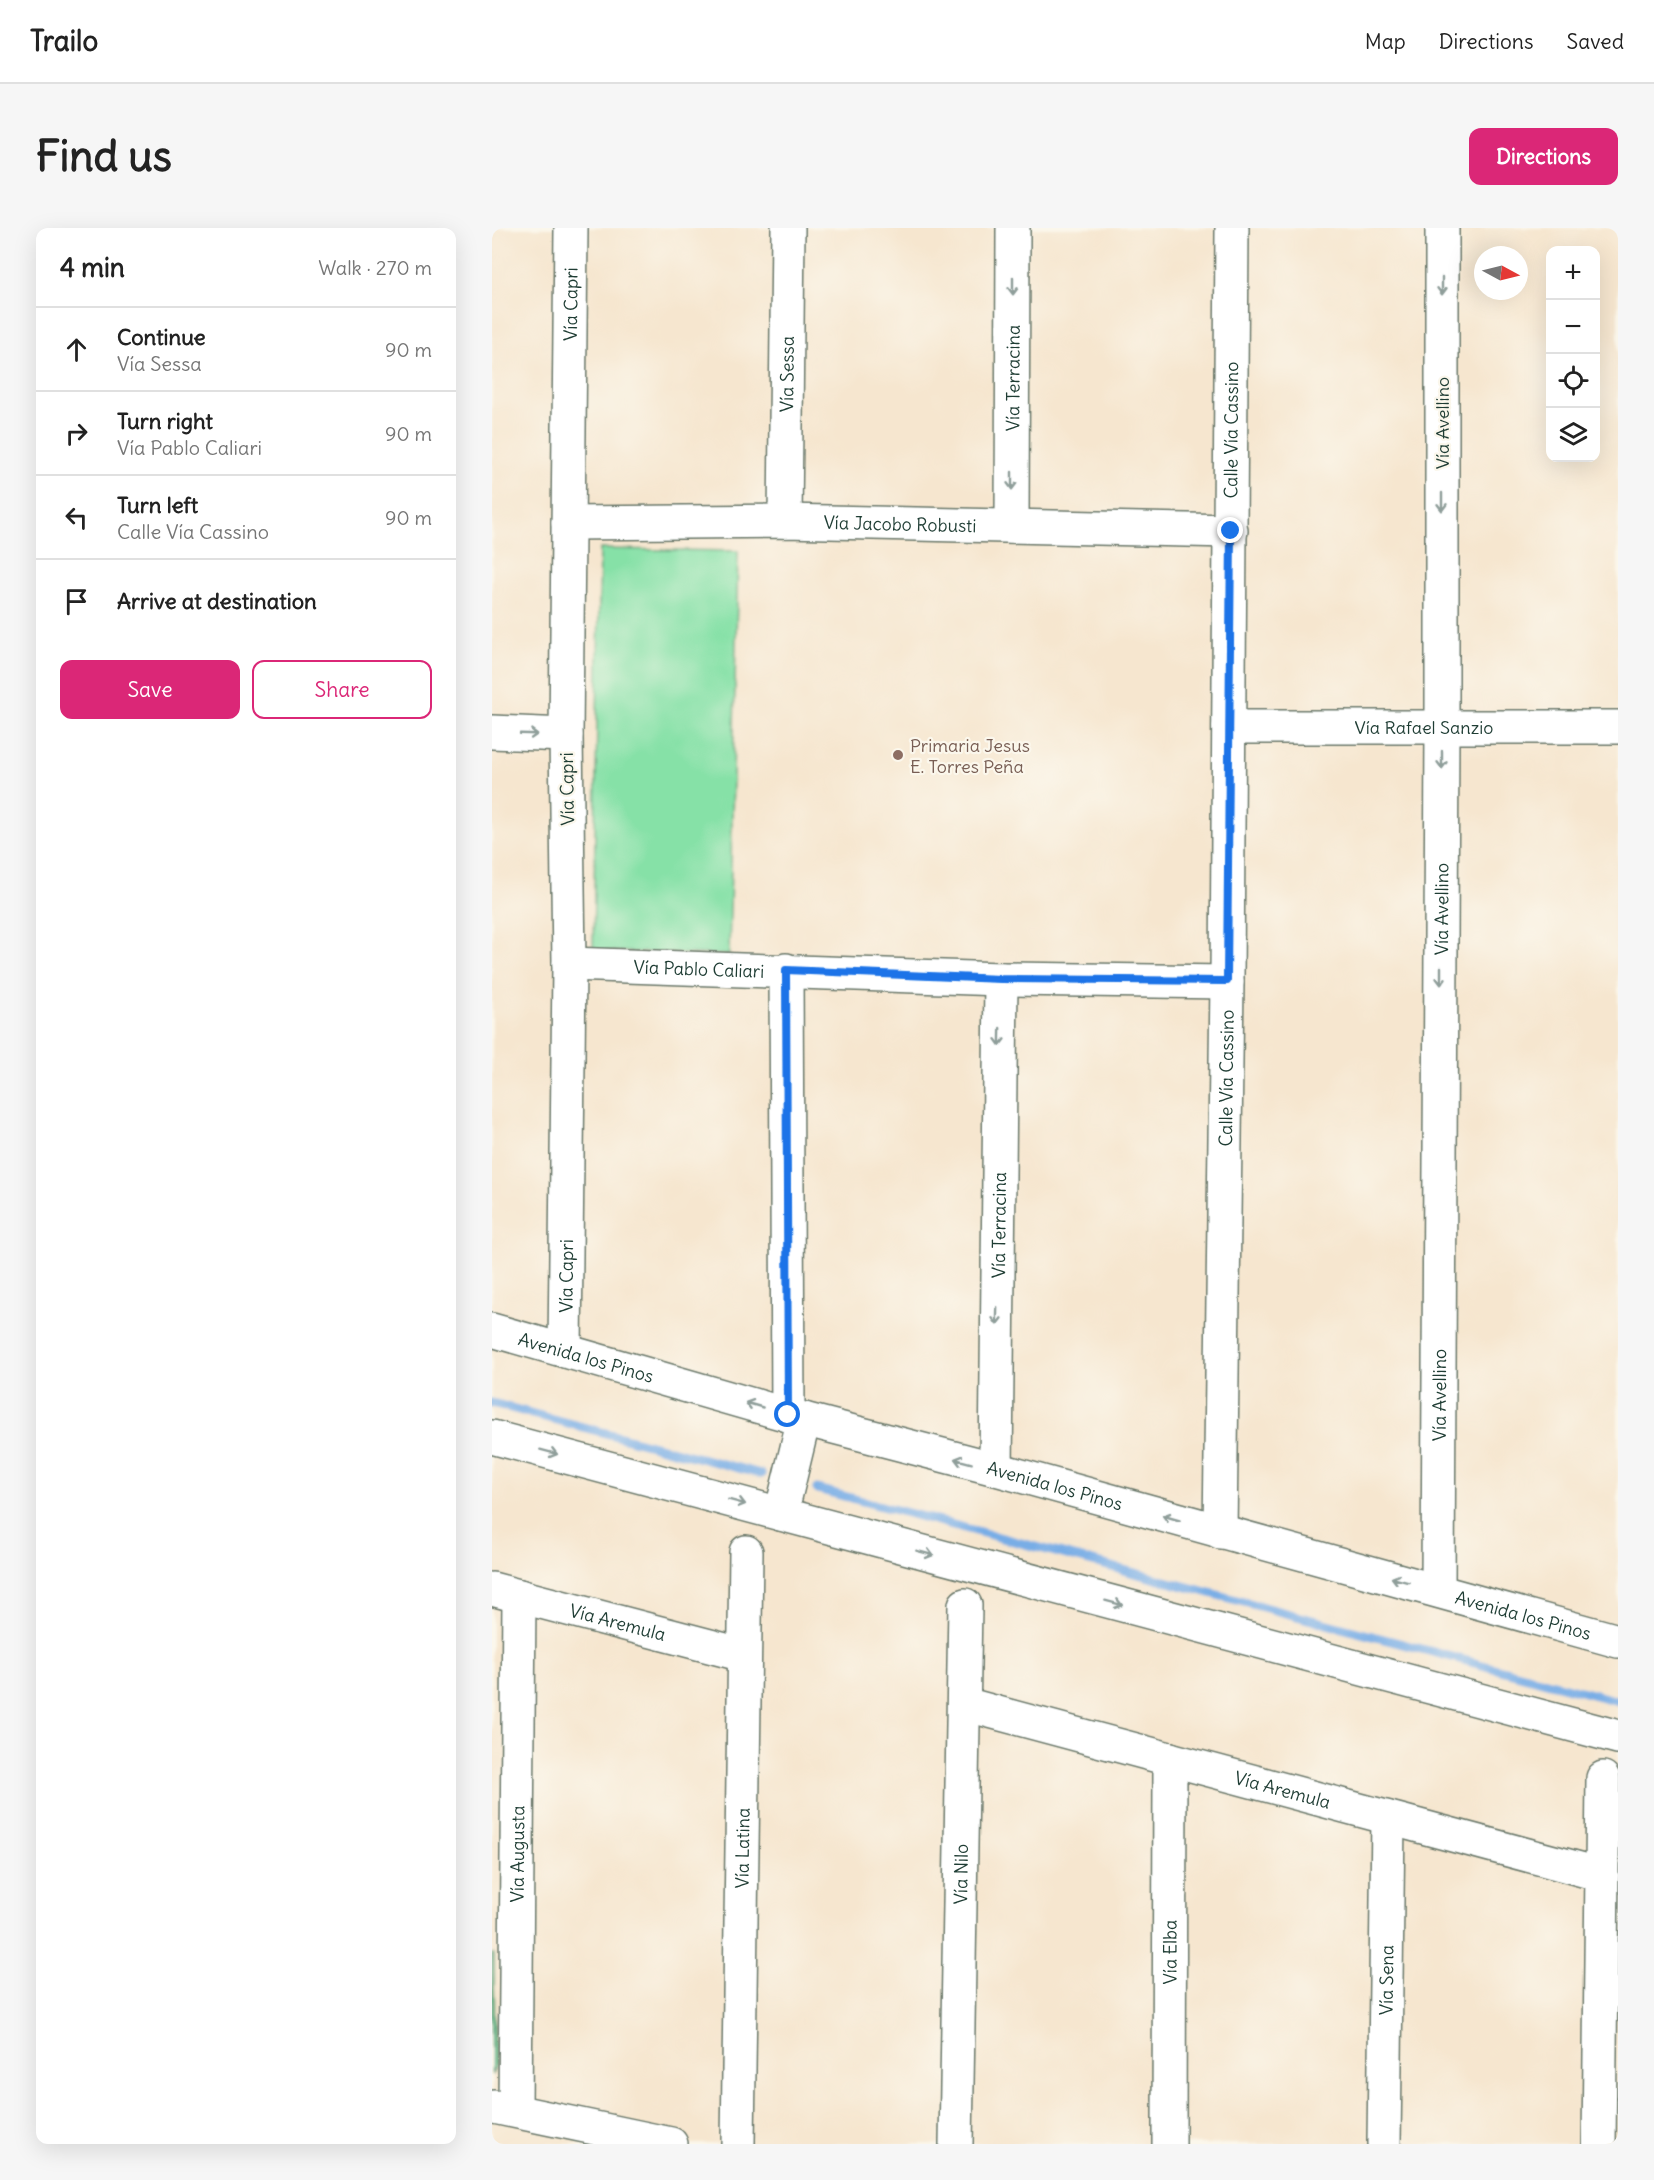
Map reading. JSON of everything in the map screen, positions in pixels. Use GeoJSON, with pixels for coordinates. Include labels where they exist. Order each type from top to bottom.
{"type":"FeatureCollection","features":[{"type":"Feature","properties":{"kind":"street","name":"Vía Capri"},"geometry":{"type":"LineString","coordinates":[[565,1351],[569,964],[566,735],[571,228]]}},
{"type":"Feature","properties":{"kind":"street","name":"Vía Sessa"},"geometry":{"type":"LineString","coordinates":[[785,521],[788,228]]}},
{"type":"Feature","properties":{"kind":"street","name":"Vía Terracina"},"geometry":{"type":"LineString","coordinates":[[1012,526],[1013,228]]}},
{"type":"Feature","properties":{"kind":"street","name":"Calle Vía Cassino"},"geometry":{"type":"LineString","coordinates":[[1220,1532],[1227,981],[1232,228]]}},
{"type":"Feature","properties":{"kind":"street","name":"Vía Avellino"},"geometry":{"type":"LineString","coordinates":[[1438,1590],[1442,228]]}},
{"type":"Feature","properties":{"kind":"street","name":"Vía Jacobo Robusti"},"geometry":{"type":"LineString","coordinates":[[568,523],[785,521],[1231,531]]}},
{"type":"Feature","properties":{"kind":"street","name":"Vía Rafael Sanzio"},"geometry":{"type":"LineString","coordinates":[[1229,727],[1618,727]]}},
{"type":"Feature","properties":{"kind":"street"},"geometry":{"type":"LineString","coordinates":[[492,732],[566,735]]}},
{"type":"Feature","properties":{"kind":"street","name":"Vía Pablo Caliari"},"geometry":{"type":"LineString","coordinates":[[569,964],[1001,979],[1227,981]]}},
{"type":"Feature","properties":{"kind":"street"},"geometry":{"type":"LineString","coordinates":[[781,1514],[796,1417],[786,970]]}},
{"type":"Feature","properties":{"kind":"street","name":"Vía Terracina"},"geometry":{"type":"LineString","coordinates":[[996,1469],[1001,979]]}},
{"type":"Feature","properties":{"kind":"street","name":"Avenida los Pinos"},"geometry":{"type":"LineString","coordinates":[[492,1330],[796,1417],[996,1469],[1618,1641]]}},
{"type":"Feature","properties":{"kind":"street"},"geometry":{"type":"LineString","coordinates":[[492,1437],[1618,1737]]}},
{"type":"Feature","properties":{"kind":"street","name":"Vía Latina"},"geometry":{"type":"LineString","coordinates":[[738,2144],[746,1552]]}},
{"type":"Feature","properties":{"kind":"street","name":"Vía Aremula"},"geometry":{"type":"LineString","coordinates":[[506,1592],[744,1655]]}},
{"type":"Feature","properties":{"kind":"street","name":"Vía Augusta"},"geometry":{"type":"LineString","coordinates":[[503,2108],[506,1592]]}},
{"type":"Feature","properties":{"kind":"street","name":"Vía Nilo"},"geometry":{"type":"LineString","coordinates":[[956,2144],[965,1605]]}},
{"type":"Feature","properties":{"kind":"street","name":"Vía Aremula"},"geometry":{"type":"LineString","coordinates":[[964,1704],[1602,1875]]}},
{"type":"Feature","properties":{"kind":"street","name":"Vía Elba"},"geometry":{"type":"LineString","coordinates":[[1169,2144],[1170,1759]]}},
{"type":"Feature","properties":{"kind":"street"},"geometry":{"type":"LineString","coordinates":[[1599,2144],[1603,1778]]}},
{"type":"Feature","properties":{"kind":"street","name":"Vía Sena"},"geometry":{"type":"LineString","coordinates":[[1384,2144],[1388,1818]]}},
{"type":"Feature","properties":{"kind":"street"},"geometry":{"type":"LineString","coordinates":[[503,2108],[671,2144]]}},
{"type":"Feature","properties":{"kind":"green space"},"geometry":{"type":"Polygon","coordinates":[[[600,549],[738,551],[729,955],[593,951],[600,549]]]}},
{"type":"Feature","properties":{"kind":"green space"},"geometry":{"type":"Polygon","coordinates":[[[492,1954],[494,1954],[495,2068],[492,2075],[492,1954]]]}},
{"type":"Feature","properties":{"kind":"waterway"},"geometry":{"type":"LineString","coordinates":[[492,1403],[761,1474]]}},
{"type":"Feature","properties":{"kind":"waterway"},"geometry":{"type":"LineString","coordinates":[[817,1489],[1618,1701]]}},
{"type":"Feature","properties":{"kind":"place","name":"Primaria Jesus E. Torres Peña"},"geometry":{"type":"Point","coordinates":[898,755]}},
{"type":"Feature","properties":{"kind":"route"},"geometry":{"type":"LineString","coordinates":[[788,1415],[786,970],[1001,979],[1227,981],[1231,531]]}}]}
